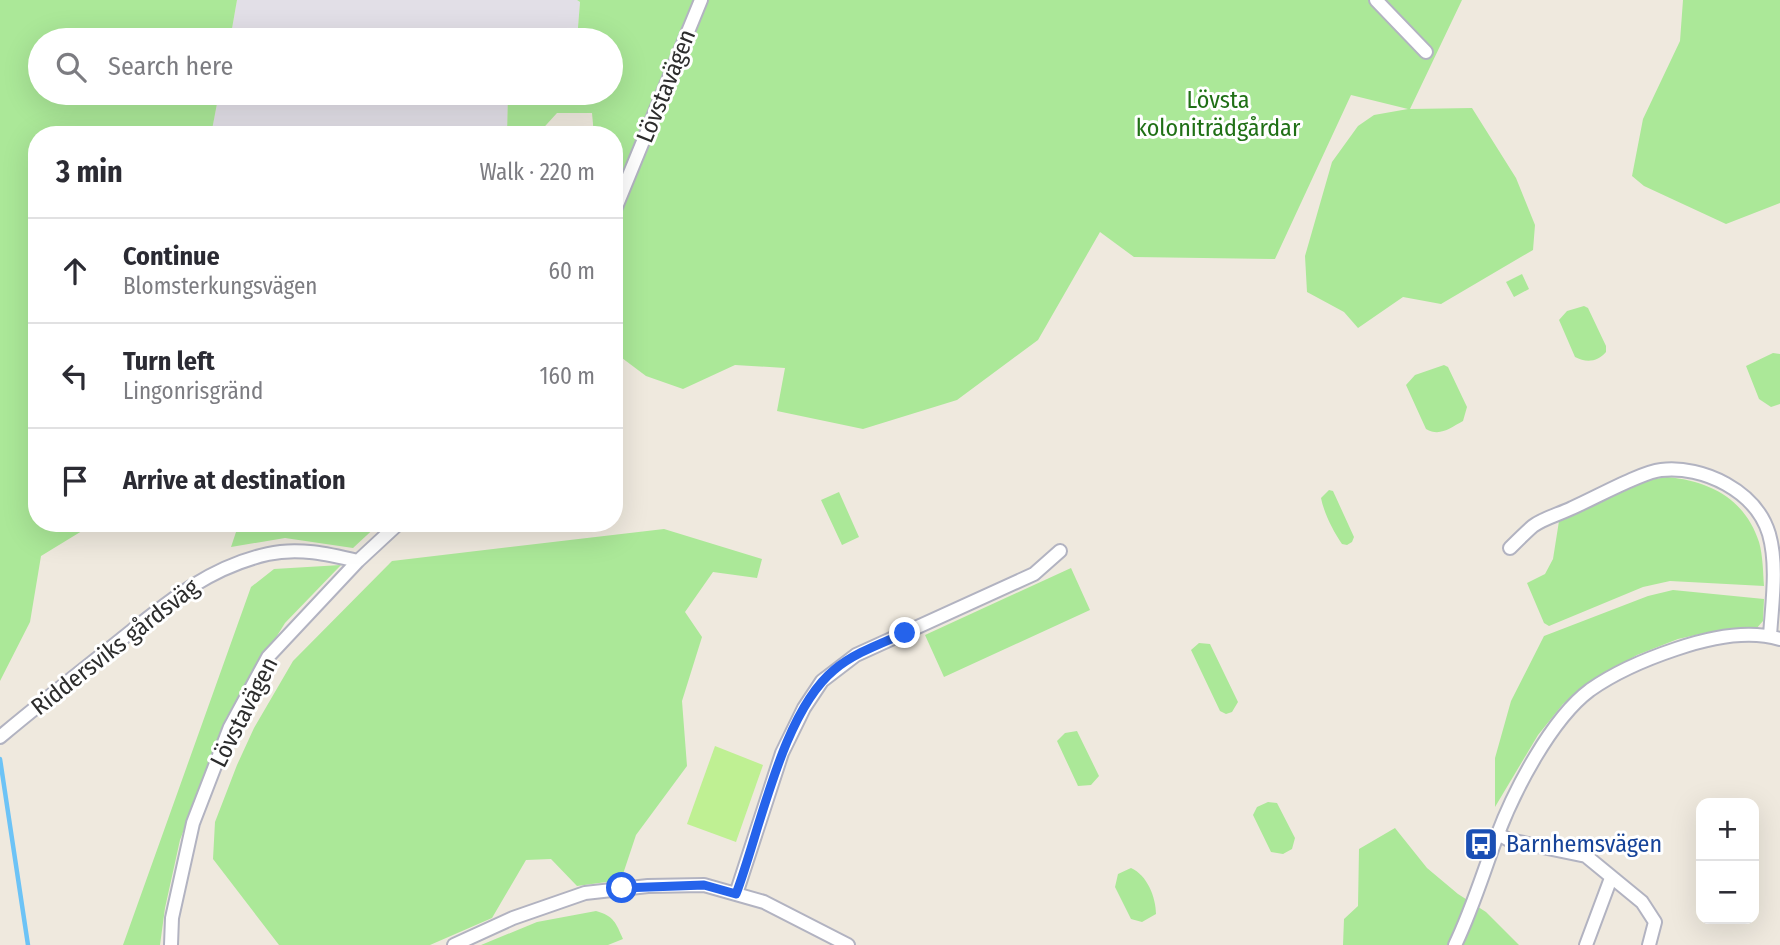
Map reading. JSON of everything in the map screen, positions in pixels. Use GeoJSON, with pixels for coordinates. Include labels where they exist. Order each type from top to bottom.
{"type":"FeatureCollection","features":[{"type":"Feature","properties":{"kind":"street","name":"Lövstavägen"},"geometry":{"type":"LineString","coordinates":[[623,190],[701,0]]}},
{"type":"Feature","properties":{"kind":"street"},"geometry":{"type":"LineString","coordinates":[[1376,0],[1426,52]]}},
{"type":"Feature","properties":{"kind":"street"},"geometry":{"type":"LineString","coordinates":[[1455,945],[1478,892],[1498,834],[1534,758],[1567,713],[1589,691],[1640,661],[1694,643],[1736,635],[1775,637],[1772,554],[1768,532],[1756,510],[1736,490],[1713,478],[1686,471],[1660,470],[1535,525],[1510,548]]}},
{"type":"Feature","properties":{"kind":"street","name":"Lövstavägen"},"geometry":{"type":"LineString","coordinates":[[171,945],[172,918],[193,822],[230,727],[268,657],[358,561],[389,532]]}},
{"type":"Feature","properties":{"kind":"street","name":"Riddersviks gårdsväg"},"geometry":{"type":"LineString","coordinates":[[0,737],[176,596],[215,571],[270,553],[294,551],[358,561]]}},
{"type":"Feature","properties":{"kind":"street"},"geometry":{"type":"LineString","coordinates":[[736,894],[782,753],[804,708],[822,681],[856,655],[1034,574],[1060,551]]}},
{"type":"Feature","properties":{"kind":"street"},"geometry":{"type":"LineString","coordinates":[[1498,834],[1509,840],[1586,856],[1642,902],[1653,916],[1654,928],[1649,945]]}},
{"type":"Feature","properties":{"kind":"street"},"geometry":{"type":"LineString","coordinates":[[1586,945],[1611,878]]}},
{"type":"Feature","properties":{"kind":"street"},"geometry":{"type":"LineString","coordinates":[[454,945],[513,918],[585,893],[648,886],[704,885],[764,902],[848,945]]}},
{"type":"Feature","properties":{"kind":"shaded area"},"geometry":{"type":"Polygon","coordinates":[[[237,0],[580,2],[578,28],[232,28],[237,0]]]}},
{"type":"Feature","properties":{"kind":"shaded area"},"geometry":{"type":"Polygon","coordinates":[[[217,105],[508,105],[507,126],[213,126],[217,105]]]}},
{"type":"Feature","properties":{"kind":"green space"},"geometry":{"type":"Polygon","coordinates":[[[0,0],[237,0],[232,28],[28,28],[28,105],[217,105],[213,126],[28,126],[28,532],[80,532],[41,556],[30,622],[0,681],[0,0]]]}},
{"type":"Feature","properties":{"kind":"green space","name":"Lövsta koloniträdgårdar"},"geometry":{"type":"Polygon","coordinates":[[[577,0],[1462,0],[1410,109],[1472,108],[1516,178],[1535,225],[1533,250],[1441,304],[1403,297],[1358,328],[1344,312],[1307,292],[1305,256],[1332,162],[1358,126],[1374,115],[1408,109],[1351,95],[1275,259],[1134,257],[1100,232],[1038,340],[957,400],[863,429],[777,411],[785,368],[735,365],[683,389],[646,376],[623,359],[623,126],[593,126],[592,113],[557,113],[545,126],[507,126],[508,105],[623,105],[623,28],[578,28],[580,2],[577,0]]]}},
{"type":"Feature","properties":{"kind":"green space"},"geometry":{"type":"Polygon","coordinates":[[[1683,0],[1780,0],[1780,203],[1726,224],[1644,186],[1632,176],[1643,119],[1680,41],[1683,0]]]}},
{"type":"Feature","properties":{"kind":"green space"},"geometry":{"type":"Polygon","coordinates":[[[1522,274],[1529,289],[1514,297],[1506,282],[1522,274]]]}},
{"type":"Feature","properties":{"kind":"green space"},"geometry":{"type":"Polygon","coordinates":[[[1584,306],[1588,308],[1606,346],[1603,355],[1592,360],[1575,357],[1559,320],[1567,311],[1584,306]]]}},
{"type":"Feature","properties":{"kind":"green space"},"geometry":{"type":"Polygon","coordinates":[[[1773,353],[1780,354],[1780,404],[1771,407],[1759,399],[1746,366],[1773,353]]]}},
{"type":"Feature","properties":{"kind":"green space"},"geometry":{"type":"Polygon","coordinates":[[[1444,365],[1448,367],[1467,407],[1463,421],[1445,431],[1436,432],[1426,429],[1406,385],[1415,375],[1444,365]]]}},
{"type":"Feature","properties":{"kind":"green space"},"geometry":{"type":"Polygon","coordinates":[[[1667,477],[1711,488],[1724,495],[1745,514],[1759,542],[1764,586],[1670,581],[1643,587],[1549,626],[1544,623],[1527,583],[1545,574],[1553,559],[1559,521],[1649,480],[1667,477]]]}},
{"type":"Feature","properties":{"kind":"green space"},"geometry":{"type":"Polygon","coordinates":[[[1329,490],[1333,491],[1354,537],[1347,545],[1342,544],[1324,510],[1321,498],[1329,490]]]}},
{"type":"Feature","properties":{"kind":"green space"},"geometry":{"type":"Polygon","coordinates":[[[839,492],[859,537],[842,545],[821,500],[839,492]]]}},
{"type":"Feature","properties":{"kind":"green space"},"geometry":{"type":"Polygon","coordinates":[[[664,529],[762,559],[757,578],[713,572],[685,612],[702,637],[682,701],[687,766],[636,835],[621,880],[577,886],[551,859],[526,860],[492,918],[430,945],[279,945],[213,859],[215,822],[237,765],[254,728],[293,661],[392,561],[664,529]]]}},
{"type":"Feature","properties":{"kind":"green space"},"geometry":{"type":"Polygon","coordinates":[[[236,532],[370,532],[353,548],[285,538],[231,547],[236,532]]]}},
{"type":"Feature","properties":{"kind":"green space"},"geometry":{"type":"Polygon","coordinates":[[[341,565],[285,623],[226,718],[180,840],[160,945],[123,945],[251,587],[274,569],[341,565]]]}},
{"type":"Feature","properties":{"kind":"green space"},"geometry":{"type":"Polygon","coordinates":[[[1071,568],[1090,610],[944,677],[925,635],[1071,568]]]}},
{"type":"Feature","properties":{"kind":"green space"},"geometry":{"type":"Polygon","coordinates":[[[1673,590],[1764,599],[1763,621],[1756,629],[1709,632],[1678,639],[1637,655],[1588,684],[1563,704],[1538,735],[1495,807],[1495,758],[1511,701],[1544,636],[1648,596],[1673,590]]]}},
{"type":"Feature","properties":{"kind":"green space"},"geometry":{"type":"Polygon","coordinates":[[[1199,643],[1210,644],[1238,702],[1232,712],[1226,714],[1220,711],[1191,650],[1199,643]]]}},
{"type":"Feature","properties":{"kind":"green space"},"geometry":{"type":"Polygon","coordinates":[[[1077,731],[1099,776],[1091,785],[1078,786],[1057,741],[1065,733],[1077,731]]]}},
{"type":"Feature","properties":{"kind":"green space"},"geometry":{"type":"Polygon","coordinates":[[[715,746],[763,765],[736,842],[687,824],[715,746]]]}},
{"type":"Feature","properties":{"kind":"green space"},"geometry":{"type":"Polygon","coordinates":[[[1268,802],[1277,803],[1295,838],[1292,849],[1283,854],[1271,852],[1253,815],[1257,807],[1268,802]]]}},
{"type":"Feature","properties":{"kind":"green space"},"geometry":{"type":"Polygon","coordinates":[[[1395,828],[1427,868],[1458,894],[1486,912],[1519,945],[1343,945],[1344,919],[1358,906],[1359,849],[1395,828]]]}},
{"type":"Feature","properties":{"kind":"green space"},"geometry":{"type":"Polygon","coordinates":[[[1131,868],[1146,881],[1154,901],[1156,914],[1142,922],[1131,919],[1115,887],[1118,874],[1131,868]]]}},
{"type":"Feature","properties":{"kind":"green space"},"geometry":{"type":"Polygon","coordinates":[[[596,911],[614,921],[623,939],[608,945],[481,945],[537,922],[596,911]]]}},
{"type":"Feature","properties":{"kind":"waterway"},"geometry":{"type":"LineString","coordinates":[[0,759],[28,945]]}},
{"type":"Feature","properties":{"kind":"place","name":"Barnhemsvägen"},"geometry":{"type":"Point","coordinates":[1481,844]}},
{"type":"Feature","properties":{"kind":"route"},"geometry":{"type":"LineString","coordinates":[[622,888],[704,885],[736,894],[782,753],[804,708],[822,681],[843,663],[905,633]]}}]}
